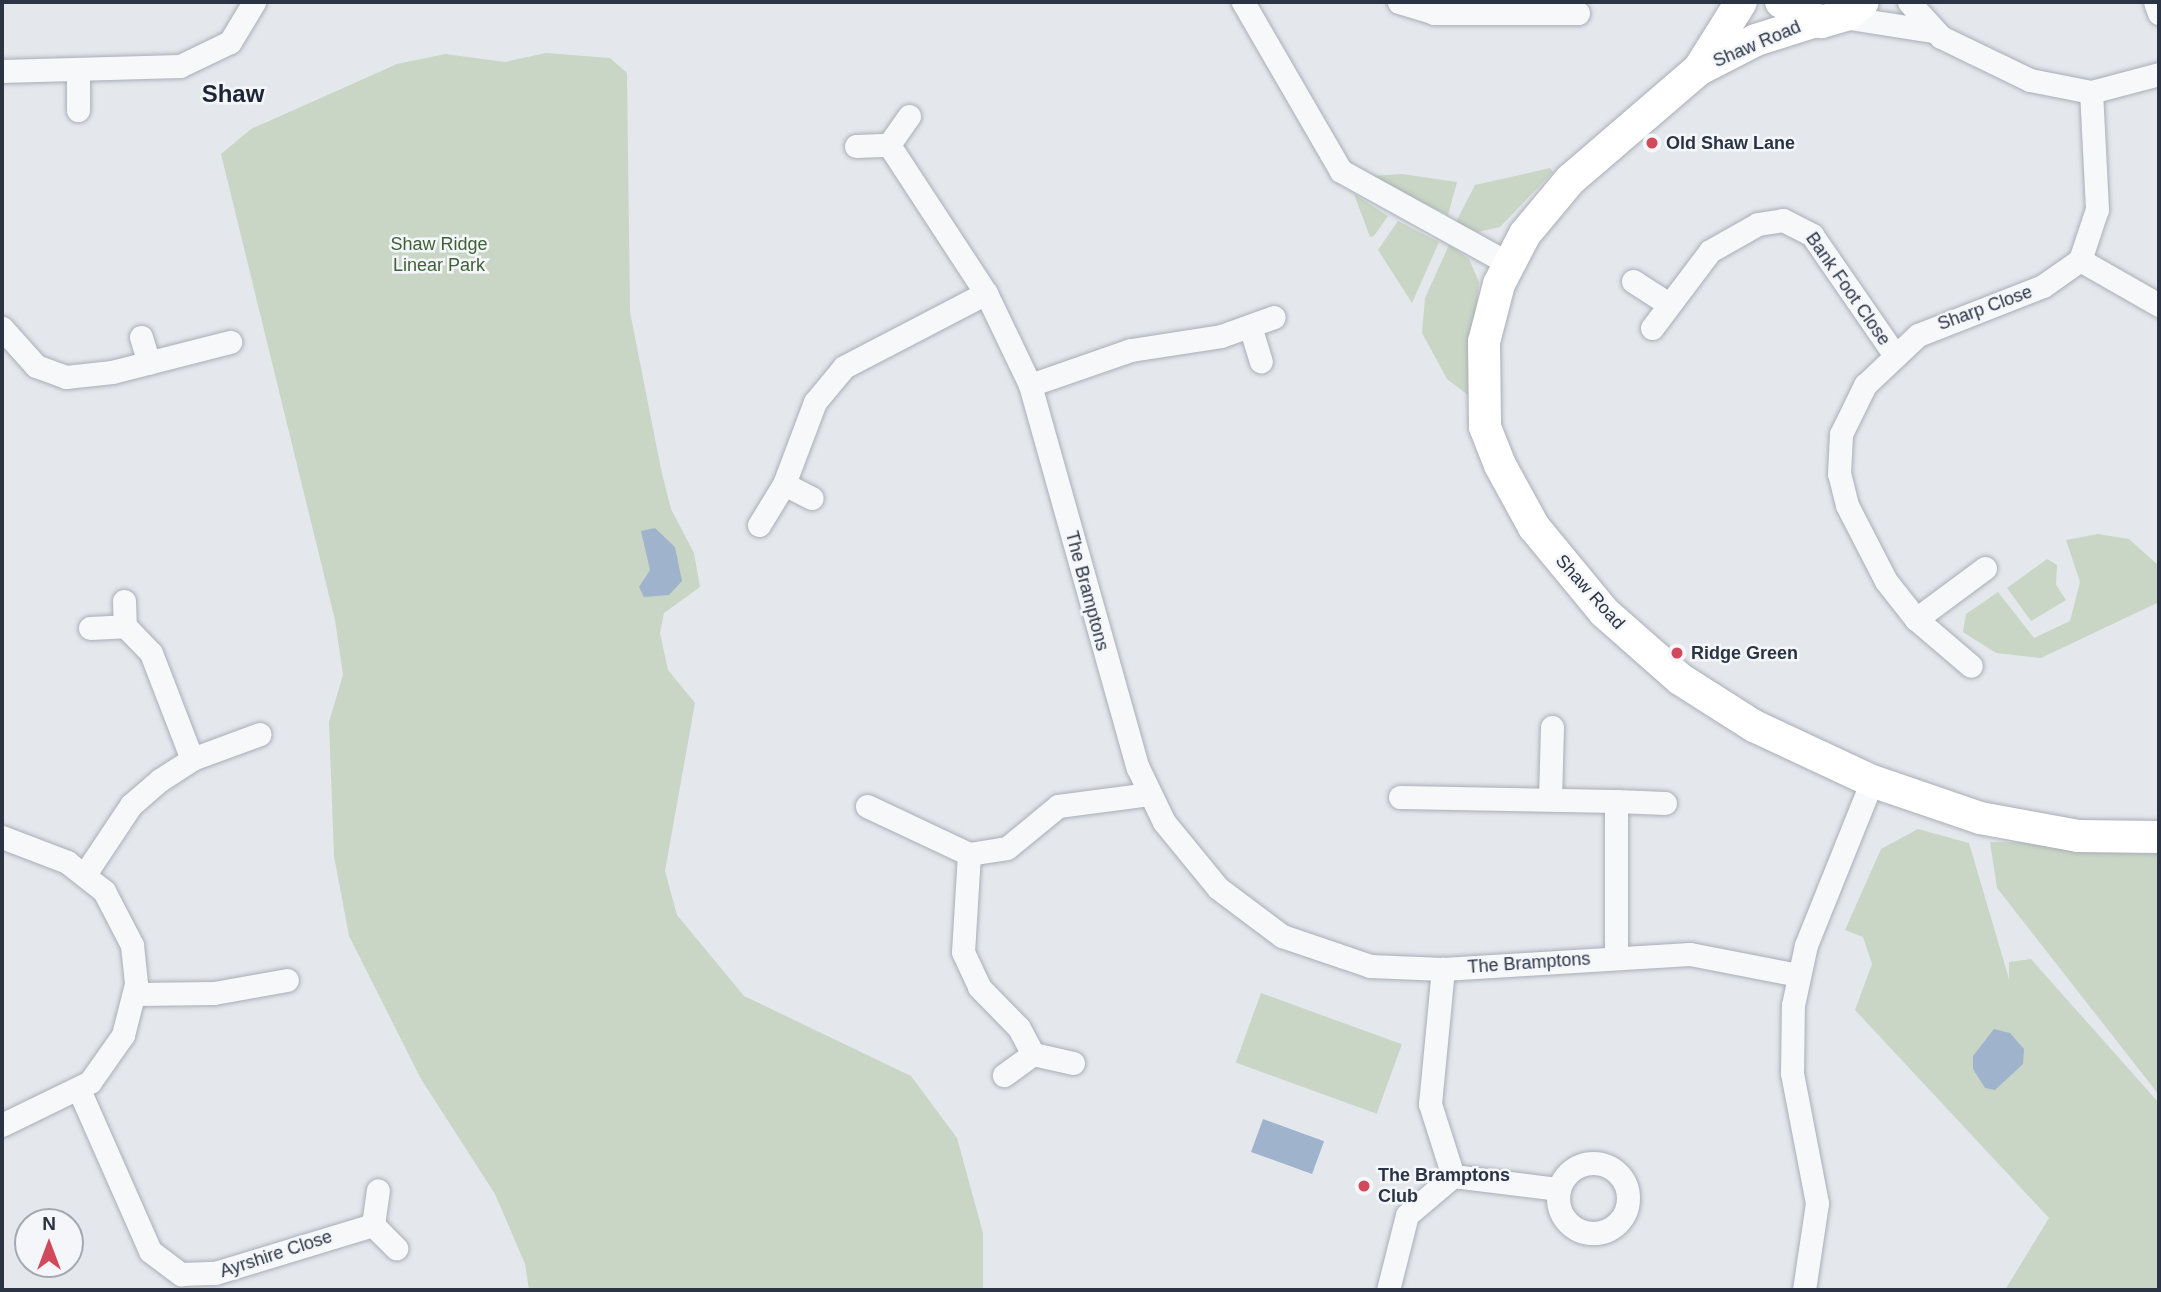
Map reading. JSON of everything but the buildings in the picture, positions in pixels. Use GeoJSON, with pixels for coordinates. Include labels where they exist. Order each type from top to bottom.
{"type":"FeatureCollection","features":[{"type":"Feature","properties":{"kind":"street"},"geometry":{"type":"LineString","coordinates":[[2,71],[147,71],[208,56],[239,33],[254,2]]}},
{"type":"Feature","properties":{"kind":"street"},"geometry":{"type":"LineString","coordinates":[[1243,2],[1341,171],[1508,263]]}},
{"type":"Feature","properties":{"kind":"street"},"geometry":{"type":"LineString","coordinates":[[1399,2],[1434,13],[1541,7],[1578,13]]}},
{"type":"Feature","properties":{"kind":"street","name":"Shaw Road"},"geometry":{"type":"LineString","coordinates":[[1699,70],[1741,2]]}},
{"type":"Feature","properties":{"kind":"street"},"geometry":{"type":"LineString","coordinates":[[1781,2],[1932,31],[1999,68],[2091,92],[2159,75]]}},
{"type":"Feature","properties":{"kind":"street"},"geometry":{"type":"LineString","coordinates":[[1909,2],[1932,31]]}},
{"type":"Feature","properties":{"kind":"street"},"geometry":{"type":"LineString","coordinates":[[2155,2],[2159,13]]}},
{"type":"Feature","properties":{"kind":"street","name":"Shaw Road"},"geometry":{"type":"LineString","coordinates":[[1841,13],[1756,40],[1699,70],[1570,180],[1508,263],[1487,324],[1485,427],[1534,527],[1591,598],[1680,679],[1754,726],[1872,782],[2005,824],[2078,836],[2159,837]]}},
{"type":"Feature","properties":{"kind":"street"},"geometry":{"type":"LineString","coordinates":[[78,71],[78,110]]}},
{"type":"Feature","properties":{"kind":"street"},"geometry":{"type":"LineString","coordinates":[[2091,92],[2097,209],[2080,260],[2159,306]]}},
{"type":"Feature","properties":{"kind":"street"},"geometry":{"type":"LineString","coordinates":[[856,146],[889,145],[909,116]]}},
{"type":"Feature","properties":{"kind":"street","name":"The Bramptons"},"geometry":{"type":"LineString","coordinates":[[889,145],[986,293],[1030,386],[1113,690],[1149,794],[1216,886],[1282,936],[1340,960],[1443,970],[1616,957],[1700,955],[1798,975]]}},
{"type":"Feature","properties":{"kind":"street","name":"Bank Foot Close"},"geometry":{"type":"LineString","coordinates":[[1652,328],[1698,261],[1721,242],[1769,220],[1790,221],[1812,235],[1894,354]]}},
{"type":"Feature","properties":{"kind":"street","name":"Sharp Close"},"geometry":{"type":"LineString","coordinates":[[1971,666],[1916,619],[1878,566],[1839,474],[1838,448],[1850,408],[1894,354],[1940,323],[2043,286],[2080,260]]}},
{"type":"Feature","properties":{"kind":"street"},"geometry":{"type":"LineString","coordinates":[[1633,281],[1667,303]]}},
{"type":"Feature","properties":{"kind":"street"},"geometry":{"type":"LineString","coordinates":[[759,525],[784,484],[806,421],[844,367],[986,293]]}},
{"type":"Feature","properties":{"kind":"street"},"geometry":{"type":"LineString","coordinates":[[1030,386],[1131,350],[1250,326],[1274,317]]}},
{"type":"Feature","properties":{"kind":"street"},"geometry":{"type":"LineString","coordinates":[[1250,326],[1261,361]]}},
{"type":"Feature","properties":{"kind":"street"},"geometry":{"type":"LineString","coordinates":[[2,328],[30,361],[58,376],[149,363],[230,342]]}},
{"type":"Feature","properties":{"kind":"street"},"geometry":{"type":"LineString","coordinates":[[141,337],[149,363]]}},
{"type":"Feature","properties":{"kind":"street"},"geometry":{"type":"LineString","coordinates":[[784,484],[811,498]]}},
{"type":"Feature","properties":{"kind":"street"},"geometry":{"type":"LineString","coordinates":[[1916,619],[1985,568]]}},
{"type":"Feature","properties":{"kind":"street"},"geometry":{"type":"LineString","coordinates":[[124,601],[125,626],[158,666],[192,759]]}},
{"type":"Feature","properties":{"kind":"street"},"geometry":{"type":"LineString","coordinates":[[90,628],[125,626]]}},
{"type":"Feature","properties":{"kind":"street"},"geometry":{"type":"LineString","coordinates":[[1550,799],[1552,727]]}},
{"type":"Feature","properties":{"kind":"street"},"geometry":{"type":"LineString","coordinates":[[85,874],[131,805],[192,759],[260,734]]}},
{"type":"Feature","properties":{"kind":"street"},"geometry":{"type":"LineString","coordinates":[[1804,1290],[1818,1214],[1792,1073],[1798,975],[1872,782]]}},
{"type":"Feature","properties":{"kind":"street"},"geometry":{"type":"LineString","coordinates":[[867,806],[968,854],[1007,848],[1058,807],[1149,794]]}},
{"type":"Feature","properties":{"kind":"street"},"geometry":{"type":"LineString","coordinates":[[1399,797],[1665,803]]}},
{"type":"Feature","properties":{"kind":"street","name":"The Bramptons"},"geometry":{"type":"LineString","coordinates":[[1616,801],[1616,957]]}},
{"type":"Feature","properties":{"kind":"street"},"geometry":{"type":"LineString","coordinates":[[2,837],[85,874],[124,923],[136,994],[113,1053],[79,1092],[2,1125]]}},
{"type":"Feature","properties":{"kind":"street"},"geometry":{"type":"LineString","coordinates":[[968,854],[963,952],[979,987],[1019,1028],[1033,1054]]}},
{"type":"Feature","properties":{"kind":"street","name":"The Bramptons"},"geometry":{"type":"LineString","coordinates":[[1443,970],[1430,1104],[1453,1176]]}},
{"type":"Feature","properties":{"kind":"street"},"geometry":{"type":"LineString","coordinates":[[136,994],[214,993],[287,980]]}},
{"type":"Feature","properties":{"kind":"street"},"geometry":{"type":"LineString","coordinates":[[1004,1075],[1033,1054],[1073,1063]]}},
{"type":"Feature","properties":{"kind":"street","name":"Ayrshire Close"},"geometry":{"type":"LineString","coordinates":[[79,1092],[150,1251],[181,1274],[215,1273],[373,1225]]}},
{"type":"Feature","properties":{"kind":"street"},"geometry":{"type":"LineString","coordinates":[[1388,1290],[1407,1215],[1453,1176],[1559,1189]]}},
{"type":"Feature","properties":{"kind":"street"},"geometry":{"type":"LineString","coordinates":[[378,1190],[373,1225],[396,1248]]}},
{"type":"Feature","properties":{"kind":"green space","name":"Shaw Ridge Linear Park"},"geometry":{"type":"Polygon","coordinates":[[[546,53],[610,58],[627,73],[630,312],[671,509],[694,553],[700,587],[664,613],[660,633],[668,670],[695,703],[665,871],[677,915],[744,996],[911,1076],[957,1138],[983,1233],[983,1290],[529,1290],[525,1264],[495,1194],[421,1079],[349,936],[334,856],[329,722],[343,675],[335,620],[221,154],[251,129],[397,64],[445,54],[505,62],[546,53]]]}},
{"type":"Feature","properties":{"kind":"green space"},"geometry":{"type":"Polygon","coordinates":[[[1550,168],[1553,172],[1500,227],[1478,232],[1456,222],[1475,185],[1550,168]]]}},
{"type":"Feature","properties":{"kind":"green space"},"geometry":{"type":"Polygon","coordinates":[[[1402,174],[1457,182],[1448,215],[1370,176],[1402,174]]]}},
{"type":"Feature","properties":{"kind":"green space"},"geometry":{"type":"Polygon","coordinates":[[[1354,194],[1388,216],[1374,236],[1370,237],[1354,194]]]}},
{"type":"Feature","properties":{"kind":"green space"},"geometry":{"type":"Polygon","coordinates":[[[1398,221],[1439,242],[1412,303],[1378,250],[1398,221]]]}},
{"type":"Feature","properties":{"kind":"green space"},"geometry":{"type":"Polygon","coordinates":[[[1449,245],[1469,259],[1479,282],[1468,395],[1447,379],[1422,333],[1425,298],[1449,245]]]}},
{"type":"Feature","properties":{"kind":"green space"},"geometry":{"type":"Polygon","coordinates":[[[2098,534],[2129,539],[2159,566],[2159,602],[2041,658],[1996,653],[1963,632],[1966,614],[1998,592],[2034,638],[2070,621],[2080,582],[2066,540],[2098,534]]]}},
{"type":"Feature","properties":{"kind":"green space"},"geometry":{"type":"Polygon","coordinates":[[[2047,559],[2057,565],[2056,585],[2066,600],[2031,621],[2007,588],[2047,559]]]}},
{"type":"Feature","properties":{"kind":"green space"},"geometry":{"type":"Polygon","coordinates":[[[1918,829],[1969,843],[2009,979],[2009,962],[2031,959],[2159,1103],[2159,1290],[2005,1290],[2049,1218],[1855,1010],[1872,964],[1863,937],[1845,930],[1881,849],[1918,829]]]}},
{"type":"Feature","properties":{"kind":"green space"},"geometry":{"type":"Polygon","coordinates":[[[1990,842],[2159,845],[2159,1095],[1997,888],[1990,842]]]}},
{"type":"Feature","properties":{"kind":"green space"},"geometry":{"type":"Polygon","coordinates":[[[1261,993],[1402,1044],[1377,1114],[1236,1063],[1261,993]]]}},
{"type":"Feature","properties":{"kind":"water"},"geometry":{"type":"Polygon","coordinates":[[[655,528],[675,547],[682,581],[669,595],[644,597],[639,587],[650,570],[641,531],[655,528]]]}},
{"type":"Feature","properties":{"kind":"water"},"geometry":{"type":"Polygon","coordinates":[[[1994,1029],[2010,1033],[2024,1049],[2023,1064],[1995,1090],[1985,1088],[1973,1069],[1973,1056],[1994,1029]]]}},
{"type":"Feature","properties":{"kind":"water"},"geometry":{"type":"Polygon","coordinates":[[[1263,1119],[1324,1141],[1312,1174],[1251,1152],[1263,1119]]]}},
{"type":"Feature","properties":{"kind":"place","name":"Old Shaw Lane"},"geometry":{"type":"Point","coordinates":[1652,143]}},
{"type":"Feature","properties":{"kind":"place","name":"Ridge Green"},"geometry":{"type":"Point","coordinates":[1677,653]}},
{"type":"Feature","properties":{"kind":"place","name":"The Bramptons Club"},"geometry":{"type":"Point","coordinates":[1364,1186]}},
{"type":"Feature","properties":{"kind":"district","name":"Shaw"},"geometry":{"type":"Point","coordinates":[233,94]}}]}
